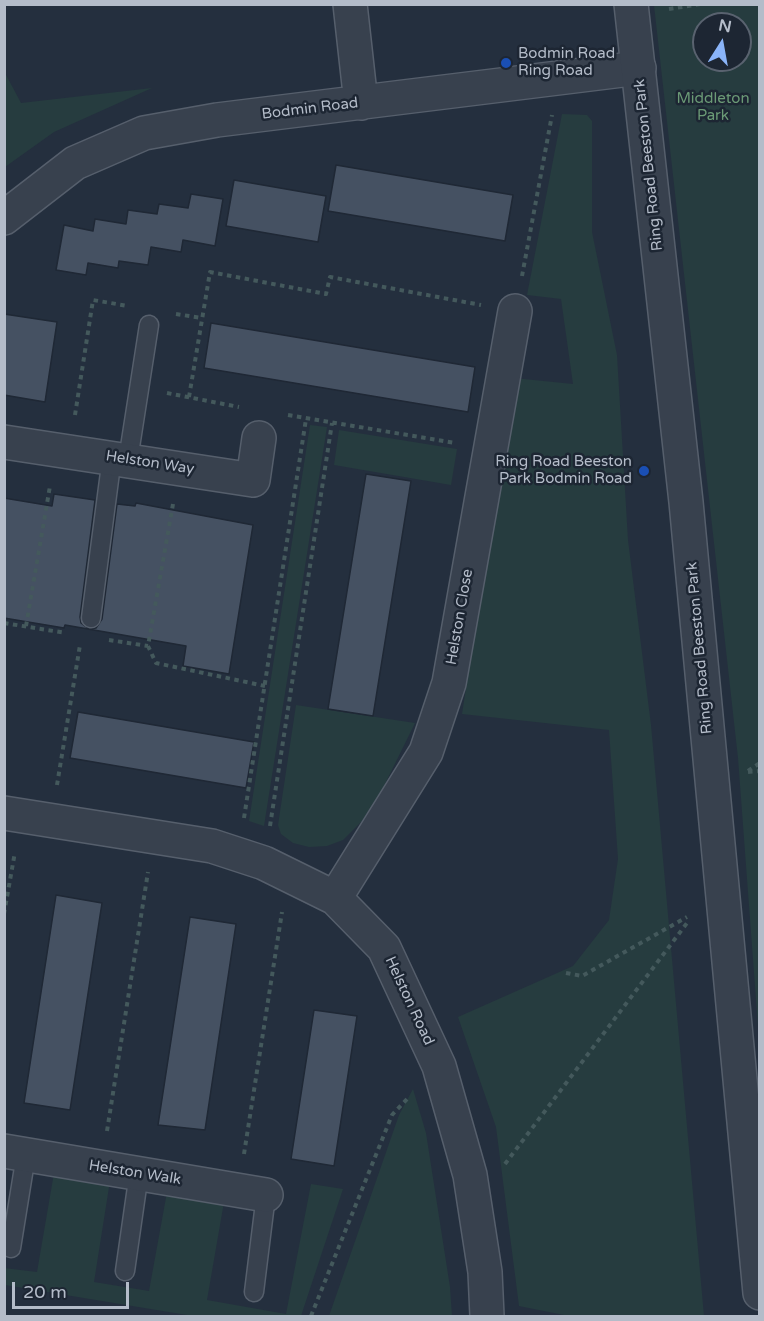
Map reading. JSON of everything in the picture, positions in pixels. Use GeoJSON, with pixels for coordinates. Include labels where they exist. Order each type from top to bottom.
{"type":"FeatureCollection","features":[{"type":"Feature","properties":{"kind":"street"},"geometry":{"type":"LineString","coordinates":[[350,4],[361,103]]}},
{"type":"Feature","properties":{"kind":"street","name":"Ring Road Beeston Park"},"geometry":{"type":"LineString","coordinates":[[631,4],[687,514],[759,1293]]}},
{"type":"Feature","properties":{"kind":"street","name":"Bodmin Road"},"geometry":{"type":"LineString","coordinates":[[4,218],[75,164],[144,133],[217,120],[639,68]]}},
{"type":"Feature","properties":{"kind":"street","name":"Helston Close"},"geometry":{"type":"LineString","coordinates":[[335,898],[426,752],[449,683],[515,311]]}},
{"type":"Feature","properties":{"kind":"street","name":"Helston Way"},"geometry":{"type":"LineString","coordinates":[[4,442],[253,480],[259,438]]}},
{"type":"Feature","properties":{"kind":"street","name":"Helston Road"},"geometry":{"type":"LineString","coordinates":[[26,817],[212,846],[264,864],[335,898],[384,948],[439,1066],[476,1202],[485,1272],[487,1317]]}},
{"type":"Feature","properties":{"kind":"street","name":"Helston Walk"},"geometry":{"type":"LineString","coordinates":[[15,1153],[252,1192]]}},
{"type":"Feature","properties":{"kind":"lane"},"geometry":{"type":"LineString","coordinates":[[91,618],[120,458],[140,388],[149,326]]}},
{"type":"Feature","properties":{"kind":"lane"},"geometry":{"type":"LineString","coordinates":[[11,1248],[15,1153]]}},
{"type":"Feature","properties":{"kind":"lane"},"geometry":{"type":"LineString","coordinates":[[125,1271],[140,1173]]}},
{"type":"Feature","properties":{"kind":"lane"},"geometry":{"type":"LineString","coordinates":[[252,1192],[254,1292]]}},
{"type":"Feature","properties":{"kind":"path"},"geometry":{"type":"LineString","coordinates":[[189,397],[210,272],[326,294],[330,277],[515,311],[559,79]]}},
{"type":"Feature","properties":{"kind":"path"},"geometry":{"type":"LineString","coordinates":[[26,626],[93,300],[140,308]]}},
{"type":"Feature","properties":{"kind":"path"},"geometry":{"type":"LineString","coordinates":[[172,314],[202,318]]}},
{"type":"Feature","properties":{"kind":"path"},"geometry":{"type":"LineString","coordinates":[[140,388],[243,407]]}},
{"type":"Feature","properties":{"kind":"path"},"geometry":{"type":"LineString","coordinates":[[285,415],[490,449]]}},
{"type":"Feature","properties":{"kind":"path"},"geometry":{"type":"LineString","coordinates":[[252,1192],[264,864],[265,687],[306,419]]}},
{"type":"Feature","properties":{"kind":"path"},"geometry":{"type":"LineString","coordinates":[[264,864],[332,423]]}},
{"type":"Feature","properties":{"kind":"path"},"geometry":{"type":"LineString","coordinates":[[179,468],[148,646],[156,663],[265,687]]}},
{"type":"Feature","properties":{"kind":"path"},"geometry":{"type":"LineString","coordinates":[[4,914],[26,817],[82,635]]}},
{"type":"Feature","properties":{"kind":"path"},"geometry":{"type":"LineString","coordinates":[[747,772],[759,763]]}},
{"type":"Feature","properties":{"kind":"path"},"geometry":{"type":"LineString","coordinates":[[101,1167],[154,837]]}},
{"type":"Feature","properties":{"kind":"path"},"geometry":{"type":"LineString","coordinates":[[476,1202],[695,912],[582,976],[566,973]]}},
{"type":"Feature","properties":{"kind":"path"},"geometry":{"type":"LineString","coordinates":[[311,1317],[392,1114],[439,1066]]}},
{"type":"Feature","properties":{"kind":"green space","name":"Middleton Park"},"geometry":{"type":"Polygon","coordinates":[[[654,5],[759,5],[759,1040],[738,758],[654,5]]]}},
{"type":"Feature","properties":{"kind":"green space"},"geometry":{"type":"Polygon","coordinates":[[[4,71],[21,103],[152,88],[54,132],[5,167],[4,71]]]}},
{"type":"Feature","properties":{"kind":"green space"},"geometry":{"type":"Polygon","coordinates":[[[562,114],[587,115],[592,121],[592,232],[617,355],[628,540],[651,725],[704,1316],[569,1316],[519,1306],[496,1127],[458,1017],[573,966],[609,920],[618,859],[609,730],[462,714],[514,378],[573,384],[561,299],[527,295],[562,114]]]}},
{"type":"Feature","properties":{"kind":"green space"},"geometry":{"type":"Polygon","coordinates":[[[310,425],[327,427],[264,826],[249,821],[310,425]]]}},
{"type":"Feature","properties":{"kind":"green space"},"geometry":{"type":"Polygon","coordinates":[[[339,430],[457,449],[451,485],[334,465],[339,430]]]}},
{"type":"Feature","properties":{"kind":"green space"},"geometry":{"type":"Polygon","coordinates":[[[296,705],[415,723],[383,788],[362,821],[343,840],[327,846],[309,847],[293,843],[281,834],[278,825],[296,705]]]}},
{"type":"Feature","properties":{"kind":"green space"},"geometry":{"type":"Polygon","coordinates":[[[413,1089],[426,1133],[450,1287],[452,1316],[329,1316],[399,1115],[413,1089]]]}},
{"type":"Feature","properties":{"kind":"green space"},"geometry":{"type":"Polygon","coordinates":[[[54,1173],[110,1181],[94,1282],[149,1291],[167,1192],[224,1202],[207,1300],[286,1314],[311,1184],[343,1189],[301,1316],[193,1316],[5,1285],[4,1268],[37,1272],[54,1173]]]}},
{"type":"Feature","properties":{"kind":"building"},"geometry":{"type":"Polygon","coordinates":[[[336,165],[513,195],[505,241],[328,211],[336,165]]]}},
{"type":"Feature","properties":{"kind":"building"},"geometry":{"type":"Polygon","coordinates":[[[234,180],[326,196],[318,242],[226,226],[234,180]]]}},
{"type":"Feature","properties":{"kind":"building"},"geometry":{"type":"Polygon","coordinates":[[[191,194],[223,199],[215,246],[183,240],[181,252],[151,247],[148,265],[119,261],[118,268],[88,263],[86,275],[56,270],[64,225],[93,231],[95,219],[126,224],[128,210],[157,214],[159,204],[188,208],[191,194]]]}},
{"type":"Feature","properties":{"kind":"building"},"geometry":{"type":"Polygon","coordinates":[[[4,314],[57,322],[45,402],[4,395],[4,314]]]}},
{"type":"Feature","properties":{"kind":"building"},"geometry":{"type":"Polygon","coordinates":[[[211,323],[475,367],[468,412],[204,368],[211,323]]]}},
{"type":"Feature","properties":{"kind":"building"},"geometry":{"type":"Polygon","coordinates":[[[366,474],[411,481],[373,716],[328,709],[366,474]]]}},
{"type":"Feature","properties":{"kind":"building"},"geometry":{"type":"Polygon","coordinates":[[[54,494],[95,500],[80,617],[81,623],[89,629],[96,628],[102,619],[117,504],[135,506],[136,503],[253,525],[229,674],[183,666],[186,646],[65,625],[64,628],[4,618],[4,498],[52,506],[54,494]]]}},
{"type":"Feature","properties":{"kind":"building"},"geometry":{"type":"Polygon","coordinates":[[[78,712],[254,742],[246,788],[70,758],[78,712]]]}},
{"type":"Feature","properties":{"kind":"building"},"geometry":{"type":"Polygon","coordinates":[[[56,895],[102,903],[70,1110],[24,1103],[56,895]]]}},
{"type":"Feature","properties":{"kind":"building"},"geometry":{"type":"Polygon","coordinates":[[[190,917],[236,924],[205,1130],[158,1125],[190,917]]]}},
{"type":"Feature","properties":{"kind":"building"},"geometry":{"type":"Polygon","coordinates":[[[314,1010],[357,1016],[334,1166],[291,1159],[314,1010]]]}},
{"type":"Feature","properties":{"kind":"place","name":"Bodmin Road Ring Road"},"geometry":{"type":"Point","coordinates":[506,63]}},
{"type":"Feature","properties":{"kind":"place","name":"Ring Road Beeston Park Bodmin Road"},"geometry":{"type":"Point","coordinates":[644,471]}}]}
